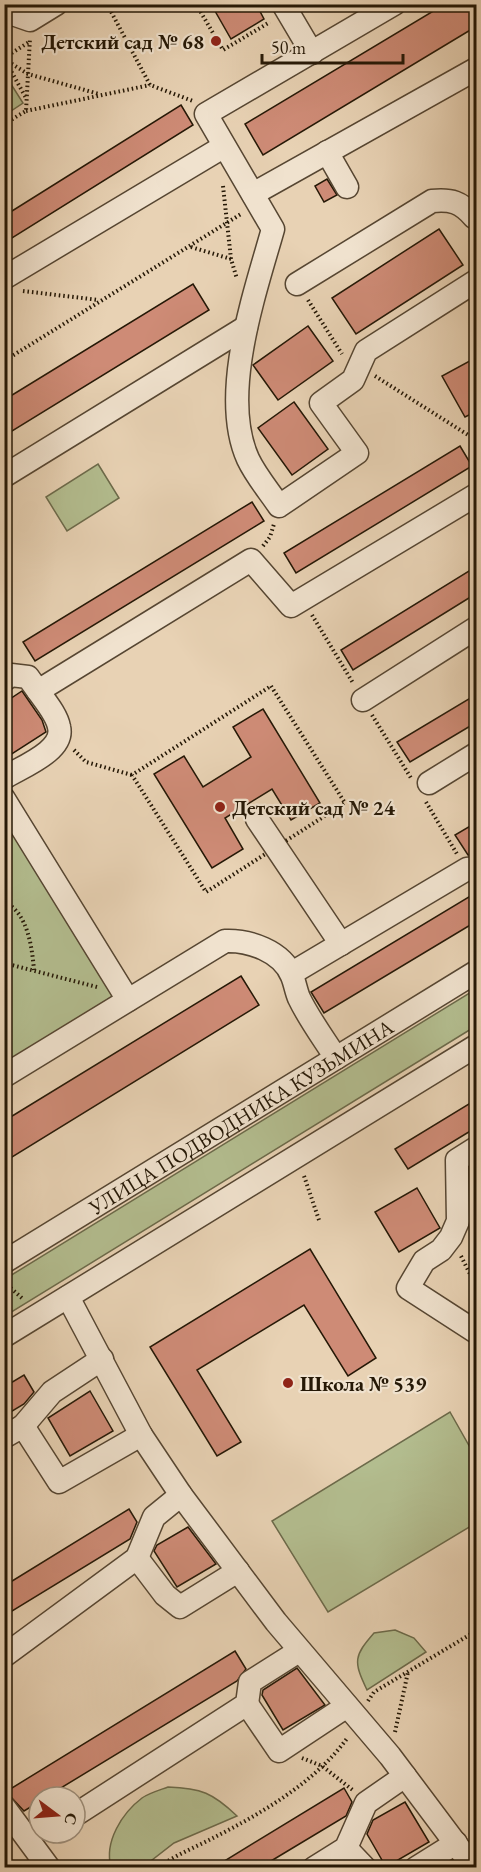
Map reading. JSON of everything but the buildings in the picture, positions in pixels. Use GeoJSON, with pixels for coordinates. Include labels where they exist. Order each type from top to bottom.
{"type":"FeatureCollection","features":[{"type":"Feature","properties":{"kind":"street"},"geometry":{"type":"LineString","coordinates":[[4,11],[30,30],[56,4]]}},
{"type":"Feature","properties":{"kind":"street"},"geometry":{"type":"LineString","coordinates":[[394,4],[206,114],[250,202],[273,228],[246,327],[238,396],[239,432],[249,461],[279,506],[357,453],[321,403],[353,380],[366,351],[477,281]]}},
{"type":"Feature","properties":{"kind":"street"},"geometry":{"type":"LineString","coordinates":[[285,8],[312,52]]}},
{"type":"Feature","properties":{"kind":"street"},"geometry":{"type":"LineString","coordinates":[[250,202],[327,152],[477,69]]}},
{"type":"Feature","properties":{"kind":"street"},"geometry":{"type":"LineString","coordinates":[[10,284],[223,147]]}},
{"type":"Feature","properties":{"kind":"street"},"geometry":{"type":"LineString","coordinates":[[327,152],[347,187]]}},
{"type":"Feature","properties":{"kind":"street"},"geometry":{"type":"LineString","coordinates":[[297,284],[432,201],[450,199],[465,206],[476,221]]}},
{"type":"Feature","properties":{"kind":"street"},"geometry":{"type":"LineString","coordinates":[[4,476],[246,327]]}},
{"type":"Feature","properties":{"kind":"street"},"geometry":{"type":"LineString","coordinates":[[38,691],[251,560],[291,606],[477,495]]}},
{"type":"Feature","properties":{"kind":"street"},"geometry":{"type":"LineString","coordinates":[[363,700],[477,628]]}},
{"type":"Feature","properties":{"kind":"street"},"geometry":{"type":"LineString","coordinates":[[4,680],[11,675],[28,677],[59,725],[61,737],[55,747],[4,778]]}},
{"type":"Feature","properties":{"kind":"street"},"geometry":{"type":"LineString","coordinates":[[421,787],[477,754]]}},
{"type":"Feature","properties":{"kind":"street"},"geometry":{"type":"LineString","coordinates":[[4,799],[127,998]]}},
{"type":"Feature","properties":{"kind":"street"},"geometry":{"type":"LineString","coordinates":[[258,819],[275,848],[303,884],[341,944]]}},
{"type":"Feature","properties":{"kind":"street"},"geometry":{"type":"LineString","coordinates":[[292,974],[472,869]]}},
{"type":"Feature","properties":{"kind":"street"},"geometry":{"type":"LineString","coordinates":[[4,1076],[127,998],[225,941],[242,940],[257,944],[273,955],[292,974],[298,997],[336,1058]]}},
{"type":"Feature","properties":{"kind":"street","name":"УЛИЦА ПОДВОДНИКА КУЗЬМИНА"},"geometry":{"type":"LineString","coordinates":[[4,1262],[477,972]]}},
{"type":"Feature","properties":{"kind":"street"},"geometry":{"type":"LineString","coordinates":[[4,1336],[477,1046]]}},
{"type":"Feature","properties":{"kind":"street"},"geometry":{"type":"LineString","coordinates":[[477,1148],[457,1160],[458,1221],[451,1237],[441,1250],[424,1261],[408,1288],[477,1332]]}},
{"type":"Feature","properties":{"kind":"street"},"geometry":{"type":"LineString","coordinates":[[68,1297],[141,1435],[181,1495],[299,1651],[390,1756],[474,1868]]}},
{"type":"Feature","properties":{"kind":"street"},"geometry":{"type":"LineString","coordinates":[[102,1359],[52,1392],[14,1431],[59,1482],[141,1435]]}},
{"type":"Feature","properties":{"kind":"street"},"geometry":{"type":"LineString","coordinates":[[4,1656],[137,1558],[154,1517],[181,1495]]}},
{"type":"Feature","properties":{"kind":"street"},"geometry":{"type":"LineString","coordinates":[[137,1558],[165,1594],[180,1607],[238,1571]]}},
{"type":"Feature","properties":{"kind":"street"},"geometry":{"type":"LineString","coordinates":[[299,1651],[250,1682],[247,1704],[279,1751],[353,1712]]}},
{"type":"Feature","properties":{"kind":"street"},"geometry":{"type":"LineString","coordinates":[[87,1807],[247,1704]]}},
{"type":"Feature","properties":{"kind":"street"},"geometry":{"type":"LineString","coordinates":[[315,1868],[346,1848],[366,1803],[405,1776]]}},
{"type":"Feature","properties":{"kind":"street"},"geometry":{"type":"LineString","coordinates":[[4,1807],[27,1827]]}},
{"type":"Feature","properties":{"kind":"street"},"geometry":{"type":"LineString","coordinates":[[416,1868],[456,1843]]}},
{"type":"Feature","properties":{"kind":"street"},"geometry":{"type":"LineString","coordinates":[[30,1868],[37,1845]]}},
{"type":"Feature","properties":{"kind":"street"},"geometry":{"type":"LineString","coordinates":[[41,1845],[49,1868]]}},
{"type":"Feature","properties":{"kind":"street"},"geometry":{"type":"LineString","coordinates":[[346,1848],[365,1868]]}},
{"type":"Feature","properties":{"kind":"path"},"geometry":{"type":"LineString","coordinates":[[107,4],[150,85]]}},
{"type":"Feature","properties":{"kind":"path"},"geometry":{"type":"LineString","coordinates":[[196,4],[223,50],[285,8]]}},
{"type":"Feature","properties":{"kind":"path"},"geometry":{"type":"LineString","coordinates":[[4,58],[30,30]]}},
{"type":"Feature","properties":{"kind":"path"},"geometry":{"type":"LineString","coordinates":[[26,111],[30,30]]}},
{"type":"Feature","properties":{"kind":"path"},"geometry":{"type":"LineString","coordinates":[[4,58],[28,74],[99,94]]}},
{"type":"Feature","properties":{"kind":"path"},"geometry":{"type":"LineString","coordinates":[[4,58],[27,98]]}},
{"type":"Feature","properties":{"kind":"path"},"geometry":{"type":"LineString","coordinates":[[4,124],[26,111],[150,85],[198,103],[206,114]]}},
{"type":"Feature","properties":{"kind":"path"},"geometry":{"type":"LineString","coordinates":[[190,247],[231,258],[222,177]]}},
{"type":"Feature","properties":{"kind":"path"},"geometry":{"type":"LineString","coordinates":[[4,365],[12,356],[228,222],[250,202]]}},
{"type":"Feature","properties":{"kind":"path"},"geometry":{"type":"LineString","coordinates":[[10,284],[100,300]]}},
{"type":"Feature","properties":{"kind":"path"},"geometry":{"type":"LineString","coordinates":[[297,284],[345,359],[477,440]]}},
{"type":"Feature","properties":{"kind":"path"},"geometry":{"type":"LineString","coordinates":[[251,560],[270,537],[279,506]]}},
{"type":"Feature","properties":{"kind":"path"},"geometry":{"type":"LineString","coordinates":[[303,598],[363,700],[472,869]]}},
{"type":"Feature","properties":{"kind":"path"},"geometry":{"type":"LineString","coordinates":[[86,762],[132,775],[206,892],[345,803],[272,686],[132,775]]}},
{"type":"Feature","properties":{"kind":"path"},"geometry":{"type":"LineString","coordinates":[[4,902],[13,906],[25,925],[34,970]]}},
{"type":"Feature","properties":{"kind":"path"},"geometry":{"type":"LineString","coordinates":[[4,963],[127,998]]}},
{"type":"Feature","properties":{"kind":"path"},"geometry":{"type":"LineString","coordinates":[[304,1176],[319,1220]]}},
{"type":"Feature","properties":{"kind":"path"},"geometry":{"type":"LineString","coordinates":[[451,1237],[477,1286]]}},
{"type":"Feature","properties":{"kind":"path"},"geometry":{"type":"LineString","coordinates":[[4,1282],[27,1302]]}},
{"type":"Feature","properties":{"kind":"path"},"geometry":{"type":"LineString","coordinates":[[157,1868],[252,1816],[285,1795],[322,1766],[347,1739],[353,1712],[374,1692],[477,1631]]}},
{"type":"Feature","properties":{"kind":"path"},"geometry":{"type":"LineString","coordinates":[[390,1756],[408,1671]]}},
{"type":"Feature","properties":{"kind":"path"},"geometry":{"type":"LineString","coordinates":[[279,1751],[322,1766],[343,1780],[366,1803]]}},
{"type":"Feature","properties":{"kind":"green space"},"geometry":{"type":"Polygon","coordinates":[[[4,73],[23,103],[5,115],[4,115],[4,73]]]}},
{"type":"Feature","properties":{"kind":"green space"},"geometry":{"type":"Polygon","coordinates":[[[98,464],[119,498],[67,531],[46,497],[98,464]]]}},
{"type":"Feature","properties":{"kind":"green space"},"geometry":{"type":"Polygon","coordinates":[[[4,807],[118,993],[5,1064],[4,1064],[4,807]]]}},
{"type":"Feature","properties":{"kind":"green space"},"geometry":{"type":"Polygon","coordinates":[[[476,989],[476,1026],[5,1316],[5,1279],[476,989]]]}},
{"type":"Feature","properties":{"kind":"green space"},"geometry":{"type":"Polygon","coordinates":[[[450,1412],[476,1458],[476,1523],[328,1612],[272,1521],[450,1412]]]}},
{"type":"Feature","properties":{"kind":"green space"},"geometry":{"type":"Polygon","coordinates":[[[395,1630],[414,1638],[426,1652],[367,1690],[359,1672],[359,1653],[374,1633],[395,1630]]]}},
{"type":"Feature","properties":{"kind":"green space"},"geometry":{"type":"Polygon","coordinates":[[[168,1787],[206,1793],[237,1816],[174,1843],[143,1867],[111,1867],[112,1838],[122,1820],[142,1798],[168,1787]]]}},
{"type":"Feature","properties":{"kind":"place","name":"Детский сад № 68"},"geometry":{"type":"Point","coordinates":[216,41]}},
{"type":"Feature","properties":{"kind":"place","name":"Детский сад № 24"},"geometry":{"type":"Point","coordinates":[220,807]}},
{"type":"Feature","properties":{"kind":"place","name":"Школа № 539"},"geometry":{"type":"Point","coordinates":[288,1383]}}]}
